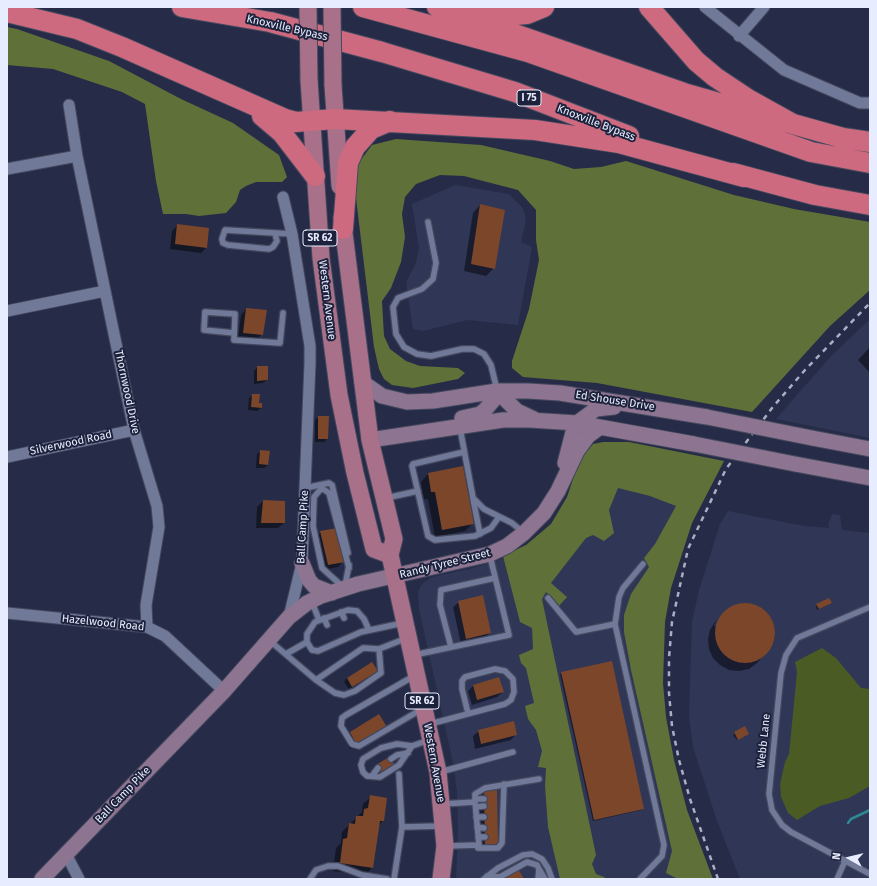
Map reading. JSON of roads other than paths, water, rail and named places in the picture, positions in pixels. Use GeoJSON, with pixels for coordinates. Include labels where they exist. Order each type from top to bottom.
{"type":"FeatureCollection","features":[{"type":"Feature","properties":{"kind":"highway","name":"Knoxville Bypass"},"geometry":{"type":"LineString","coordinates":[[182,7],[270,22],[382,52],[515,92],[673,152],[744,177],[815,195],[870,205]]}},
{"type":"Feature","properties":{"kind":"highway"},"geometry":{"type":"LineString","coordinates":[[363,7],[528,52],[811,152],[870,162]]}},
{"type":"Feature","properties":{"kind":"highway"},"geometry":{"type":"LineString","coordinates":[[437,7],[684,93],[843,138],[870,142]]}},
{"type":"Feature","properties":{"kind":"highway"},"geometry":{"type":"LineString","coordinates":[[456,7],[483,13],[514,16],[528,14],[544,7]]}},
{"type":"Feature","properties":{"kind":"highway"},"geometry":{"type":"LineString","coordinates":[[649,7],[696,61],[715,77],[748,99],[794,124]]}},
{"type":"Feature","properties":{"kind":"highway"},"geometry":{"type":"LineString","coordinates":[[7,12],[77,29],[296,122],[312,122],[335,119],[391,121],[535,130],[584,136],[619,143],[744,177]]}},
{"type":"Feature","properties":{"kind":"highway"},"geometry":{"type":"LineString","coordinates":[[232,96],[264,118],[282,133],[315,176]]}},
{"type":"Feature","properties":{"kind":"highway"},"geometry":{"type":"LineString","coordinates":[[343,229],[348,163],[355,147],[371,129],[391,121]]}},
{"type":"Feature","properties":{"kind":"main road","name":"Western Avenue"},"geometry":{"type":"LineString","coordinates":[[308,7],[309,80],[321,258],[339,395],[355,473],[374,550],[390,555]]}},
{"type":"Feature","properties":{"kind":"main road","name":"Western Avenue"},"geometry":{"type":"LineString","coordinates":[[332,7],[333,85],[343,229],[362,382],[370,440],[394,539],[390,555],[438,772],[445,846],[443,876]]}},
{"type":"Feature","properties":{"kind":"main road"},"geometry":{"type":"LineString","coordinates":[[339,395],[348,411],[353,427],[361,438],[370,440]]}},
{"type":"Feature","properties":{"kind":"street"},"geometry":{"type":"LineString","coordinates":[[704,7],[784,70],[865,103]]}},
{"type":"Feature","properties":{"kind":"street"},"geometry":{"type":"LineString","coordinates":[[739,36],[764,7]]}},
{"type":"Feature","properties":{"kind":"street","name":"Thornwood Drive"},"geometry":{"type":"LineString","coordinates":[[69,105],[77,156],[134,430],[156,506],[160,527],[146,605],[147,627]]}},
{"type":"Feature","properties":{"kind":"street"},"geometry":{"type":"LineString","coordinates":[[7,169],[77,156]]}},
{"type":"Feature","properties":{"kind":"street","name":"Ball Camp Pike"},"geometry":{"type":"LineString","coordinates":[[42,879],[224,691],[289,617],[302,563],[310,352],[292,234],[283,197]]}},
{"type":"Feature","properties":{"kind":"street"},"geometry":{"type":"LineString","coordinates":[[7,311],[105,291]]}},
{"type":"Feature","properties":{"kind":"street","name":"Ed Shouse Drive"},"geometry":{"type":"LineString","coordinates":[[362,382],[382,396],[407,402],[497,391],[560,393],[673,410],[870,449]]}},
{"type":"Feature","properties":{"kind":"street"},"geometry":{"type":"LineString","coordinates":[[408,434],[429,425],[480,414],[492,403],[497,391],[517,411],[535,420]]}},
{"type":"Feature","properties":{"kind":"street"},"geometry":{"type":"LineString","coordinates":[[577,424],[596,409],[618,407],[653,413],[673,410]]}},
{"type":"Feature","properties":{"kind":"street"},"geometry":{"type":"LineString","coordinates":[[370,440],[503,420],[535,420],[577,424],[694,444],[870,478]]}},
{"type":"Feature","properties":{"kind":"street","name":"Randy Tyree Street"},"geometry":{"type":"LineString","coordinates":[[561,484],[568,449],[577,424]]}},
{"type":"Feature","properties":{"kind":"street","name":"Randy Tyree Street"},"geometry":{"type":"LineString","coordinates":[[289,617],[311,601],[338,591],[490,554],[524,533],[544,513],[561,484],[580,446],[592,432],[599,428]]}},
{"type":"Feature","properties":{"kind":"street","name":"Silverwood Road"},"geometry":{"type":"LineString","coordinates":[[7,457],[134,430]]}},
{"type":"Feature","properties":{"kind":"street"},"geometry":{"type":"LineString","coordinates":[[302,563],[309,580],[314,586],[338,591]]}},
{"type":"Feature","properties":{"kind":"street","name":"Hazelwood Road"},"geometry":{"type":"LineString","coordinates":[[7,613],[147,627],[165,636],[224,691]]}},
{"type":"Feature","properties":{"kind":"street"},"geometry":{"type":"LineString","coordinates":[[66,854],[79,879]]}},
{"type":"Feature","properties":{"kind":"lane"},"geometry":{"type":"LineString","coordinates":[[428,222],[436,263],[433,279],[422,289],[398,298],[393,307],[396,334],[404,347],[417,354],[431,356],[462,349],[474,350],[484,354],[491,365],[497,391]]}},
{"type":"Feature","properties":{"kind":"lane"},"geometry":{"type":"LineString","coordinates":[[275,234],[277,241],[273,247],[269,249],[223,244],[222,239],[224,230],[292,234]]}},
{"type":"Feature","properties":{"kind":"lane"},"geometry":{"type":"LineString","coordinates":[[234,333],[204,330],[205,312],[235,314],[234,340],[280,343],[283,314]]}},
{"type":"Feature","properties":{"kind":"lane"},"geometry":{"type":"LineString","coordinates":[[460,427],[480,534]]}},
{"type":"Feature","properties":{"kind":"lane"},"geometry":{"type":"LineString","coordinates":[[464,452],[413,464],[412,466],[428,536],[431,539],[475,536],[491,528],[499,517]]}},
{"type":"Feature","properties":{"kind":"lane"},"geometry":{"type":"LineString","coordinates":[[305,488],[328,483],[332,485],[350,558],[348,568],[338,591]]}},
{"type":"Feature","properties":{"kind":"lane"},"geometry":{"type":"LineString","coordinates":[[338,591],[322,568],[313,526],[314,497],[320,490],[323,489],[329,493],[348,568]]}},
{"type":"Feature","properties":{"kind":"lane"},"geometry":{"type":"LineString","coordinates":[[384,498],[418,491]]}},
{"type":"Feature","properties":{"kind":"lane"},"geometry":{"type":"LineString","coordinates":[[473,498],[484,509],[512,522],[524,533]]}},
{"type":"Feature","properties":{"kind":"lane"},"geometry":{"type":"LineString","coordinates":[[412,656],[510,635],[490,554]]}},
{"type":"Feature","properties":{"kind":"lane"},"geometry":{"type":"LineString","coordinates":[[640,879],[662,856],[664,845],[615,624],[623,588],[643,564]]}},
{"type":"Feature","properties":{"kind":"lane"},"geometry":{"type":"LineString","coordinates":[[450,647],[440,605],[441,590],[495,578]]}},
{"type":"Feature","properties":{"kind":"lane"},"geometry":{"type":"LineString","coordinates":[[548,598],[576,632],[615,624]]}},
{"type":"Feature","properties":{"kind":"lane"},"geometry":{"type":"LineString","coordinates":[[311,601],[319,620],[318,629]]}},
{"type":"Feature","properties":{"kind":"lane","name":"Webb Lane"},"geometry":{"type":"LineString","coordinates":[[870,607],[797,638],[786,655],[781,673],[769,794],[772,810],[782,825],[791,832],[870,874]]}},
{"type":"Feature","properties":{"kind":"lane"},"geometry":{"type":"LineString","coordinates":[[369,630],[364,619],[356,611],[348,610],[319,620],[307,634],[306,642],[312,650],[318,651],[323,646],[351,634],[369,630],[406,631]]}},
{"type":"Feature","properties":{"kind":"lane"},"geometry":{"type":"LineString","coordinates":[[341,612],[344,618]]}},
{"type":"Feature","properties":{"kind":"lane"},"geometry":{"type":"LineString","coordinates":[[319,620],[327,625]]}},
{"type":"Feature","properties":{"kind":"lane"},"geometry":{"type":"LineString","coordinates":[[316,680],[363,648],[379,649],[406,631]]}},
{"type":"Feature","properties":{"kind":"lane"},"geometry":{"type":"LineString","coordinates":[[269,640],[335,694],[344,695],[355,691],[381,673],[379,649]]}},
{"type":"Feature","properties":{"kind":"lane"},"geometry":{"type":"LineString","coordinates":[[286,654],[306,642]]}},
{"type":"Feature","properties":{"kind":"lane"},"geometry":{"type":"LineString","coordinates":[[412,746],[397,744],[381,748],[363,760],[361,765],[363,772],[367,776],[380,777],[399,765],[412,746],[429,732],[468,713],[505,704],[511,700],[514,692],[513,679],[505,671],[496,669],[465,677],[462,681],[462,689],[468,713]]}},
{"type":"Feature","properties":{"kind":"lane"},"geometry":{"type":"LineString","coordinates":[[416,674],[346,715],[342,718],[341,726],[352,744],[359,746],[424,707]]}},
{"type":"Feature","properties":{"kind":"lane"},"geometry":{"type":"LineString","coordinates":[[438,772],[513,752]]}},
{"type":"Feature","properties":{"kind":"lane"},"geometry":{"type":"LineString","coordinates":[[391,759],[397,755],[408,753]]}},
{"type":"Feature","properties":{"kind":"lane"},"geometry":{"type":"LineString","coordinates":[[372,776],[378,768]]}},
{"type":"Feature","properties":{"kind":"lane"},"geometry":{"type":"LineString","coordinates":[[394,879],[402,827],[399,774]]}},
{"type":"Feature","properties":{"kind":"lane"},"geometry":{"type":"LineString","coordinates":[[478,846],[475,794],[485,788],[539,779]]}},
{"type":"Feature","properties":{"kind":"lane"},"geometry":{"type":"LineString","coordinates":[[445,846],[478,846],[478,848],[498,848],[502,843],[500,837],[500,808],[504,784]]}},
{"type":"Feature","properties":{"kind":"lane"},"geometry":{"type":"LineString","coordinates":[[475,803],[484,799]]}},
{"type":"Feature","properties":{"kind":"lane"},"geometry":{"type":"LineString","coordinates":[[442,804],[475,803],[484,806]]}},
{"type":"Feature","properties":{"kind":"lane"},"geometry":{"type":"LineString","coordinates":[[476,817],[484,817]]}},
{"type":"Feature","properties":{"kind":"lane"},"geometry":{"type":"LineString","coordinates":[[402,827],[443,826]]}},
{"type":"Feature","properties":{"kind":"lane"},"geometry":{"type":"LineString","coordinates":[[477,827],[484,828]]}},
{"type":"Feature","properties":{"kind":"lane"},"geometry":{"type":"LineString","coordinates":[[478,837],[485,837]]}},
{"type":"Feature","properties":{"kind":"lane"},"geometry":{"type":"LineString","coordinates":[[485,878],[498,868],[523,855],[532,854],[542,859],[548,868],[552,879]]}},
{"type":"Feature","properties":{"kind":"lane"},"geometry":{"type":"LineString","coordinates":[[837,879],[845,861]]}},
{"type":"Feature","properties":{"kind":"lane"},"geometry":{"type":"LineString","coordinates":[[485,878],[500,877],[527,862],[537,865],[545,879]]}},
{"type":"Feature","properties":{"kind":"lane"},"geometry":{"type":"LineString","coordinates":[[310,879],[316,870],[328,866],[338,866],[362,875],[387,879]]}},
{"type":"Feature","properties":{"kind":"lane"},"geometry":{"type":"LineString","coordinates":[[538,879],[539,869]]}},
{"type":"Feature","properties":{"kind":"waterway"},"geometry":{"type":"LineString","coordinates":[[848,823],[851,819],[870,810]]}},
{"type":"Feature","properties":{"kind":"railway"},"geometry":{"type":"LineString","coordinates":[[718,879],[690,799],[679,760],[672,726],[669,693],[669,658],[672,622],[688,549],[726,469],[772,408],[805,370],[870,303]]}}]}
